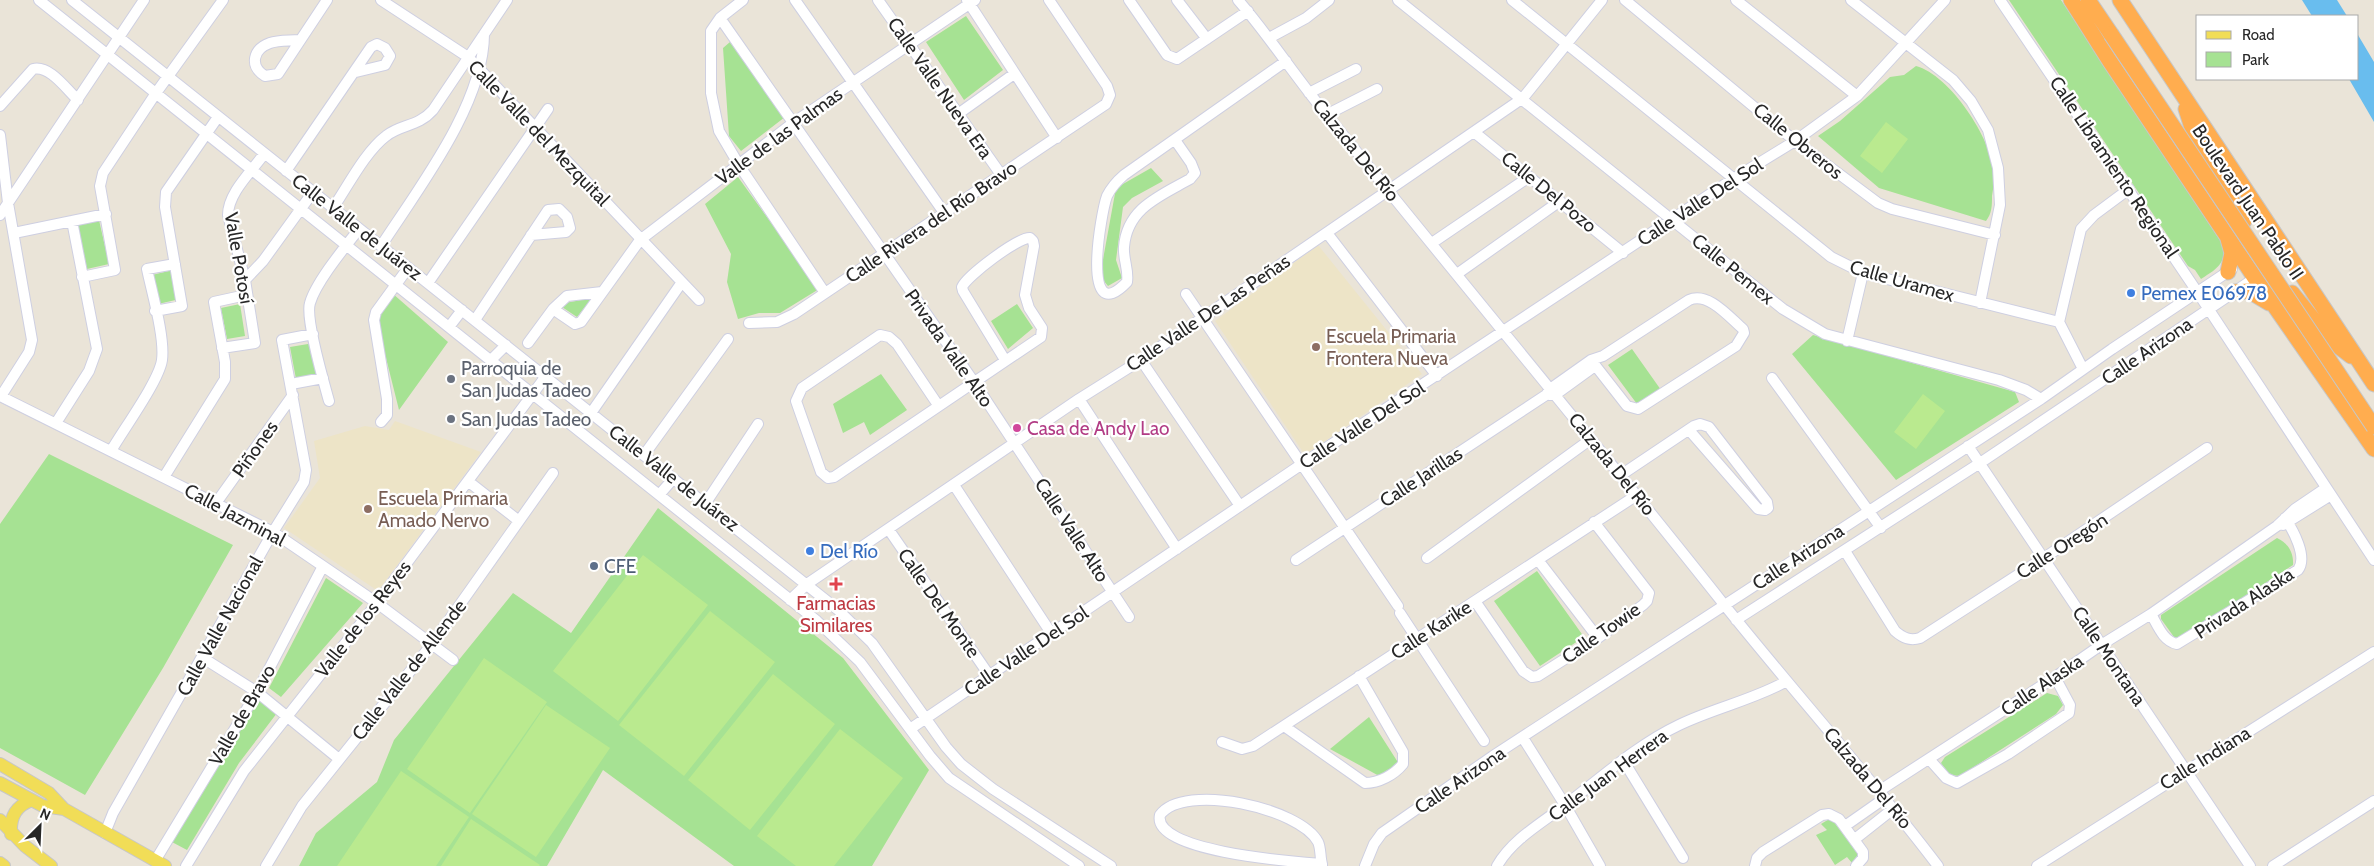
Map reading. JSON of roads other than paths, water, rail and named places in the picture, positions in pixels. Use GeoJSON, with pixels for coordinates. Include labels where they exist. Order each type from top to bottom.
{"type":"FeatureCollection","features":[{"type":"Feature","properties":{"kind":"highway"},"geometry":{"type":"LineString","coordinates":[[2072,0],[2109,60],[2244,259],[2257,271],[2282,317],[2374,449]]}},
{"type":"Feature","properties":{"kind":"highway","name":"Boulevard Juan Pablo II"},"geometry":{"type":"LineString","coordinates":[[2088,0],[2374,427]]}},
{"type":"Feature","properties":{"kind":"highway","name":"Boulevard Juan Pablo II"},"geometry":{"type":"LineString","coordinates":[[2120,0],[2374,384]]}},
{"type":"Feature","properties":{"kind":"highway"},"geometry":{"type":"LineString","coordinates":[[2180,89],[2196,140],[2257,245],[2257,271]]}},
{"type":"Feature","properties":{"kind":"highway"},"geometry":{"type":"LineString","coordinates":[[2226,233],[2232,253],[2228,272]]}},
{"type":"Feature","properties":{"kind":"highway"},"geometry":{"type":"LineString","coordinates":[[2257,271],[2275,271],[2330,340],[2361,363]]}},
{"type":"Feature","properties":{"kind":"highway"},"geometry":{"type":"LineString","coordinates":[[2234,292],[2256,294],[2268,302],[2282,317]]}},
{"type":"Feature","properties":{"kind":"main road"},"geometry":{"type":"LineString","coordinates":[[0,764],[49,792],[64,809],[160,863]]}},
{"type":"Feature","properties":{"kind":"main road"},"geometry":{"type":"LineString","coordinates":[[0,782],[49,808],[64,809]]}},
{"type":"Feature","properties":{"kind":"main road"},"geometry":{"type":"LineString","coordinates":[[10,834],[14,811],[24,803],[32,800]]}},
{"type":"Feature","properties":{"kind":"main road"},"geometry":{"type":"LineString","coordinates":[[0,820],[10,834],[51,866]]}},
{"type":"Feature","properties":{"kind":"main road"},"geometry":{"type":"LineString","coordinates":[[0,863],[4,866]]}},
{"type":"Feature","properties":{"kind":"street","name":"Calle Valle de Juárez"},"geometry":{"type":"LineString","coordinates":[[39,0],[347,244],[840,641],[949,778],[1079,866]]}},
{"type":"Feature","properties":{"kind":"street","name":"Calle Valle de Juárez"},"geometry":{"type":"LineString","coordinates":[[72,0],[807,584],[862,631],[927,718],[946,747],[961,764],[992,789],[1111,866]]}},
{"type":"Feature","properties":{"kind":"street"},"geometry":{"type":"LineString","coordinates":[[0,215],[144,0]]}},
{"type":"Feature","properties":{"kind":"street"},"geometry":{"type":"LineString","coordinates":[[82,277],[115,270],[100,186],[103,173],[156,93],[223,0]]}},
{"type":"Feature","properties":{"kind":"street"},"geometry":{"type":"LineString","coordinates":[[299,40],[276,42],[264,47],[254,58],[256,69],[265,76],[278,74],[327,0]]}},
{"type":"Feature","properties":{"kind":"street","name":"Calle Valle del Mezquital"},"geometry":{"type":"LineString","coordinates":[[381,0],[468,57],[640,240],[700,300]]}},
{"type":"Feature","properties":{"kind":"street"},"geometry":{"type":"LineString","coordinates":[[333,208],[374,147],[388,134],[426,118],[507,0]]}},
{"type":"Feature","properties":{"kind":"street"},"geometry":{"type":"LineString","coordinates":[[743,0],[720,18],[712,31],[711,93],[714,114],[719,131],[739,165],[825,293]]}},
{"type":"Feature","properties":{"kind":"street"},"geometry":{"type":"LineString","coordinates":[[795,0],[945,214]]}},
{"type":"Feature","properties":{"kind":"street","name":"Calle Valle Nueva Era"},"geometry":{"type":"LineString","coordinates":[[878,0],[1002,176]]}},
{"type":"Feature","properties":{"kind":"street","name":"Calle Rivera del Río Bravo"},"geometry":{"type":"LineString","coordinates":[[749,323],[767,323],[784,319],[1002,176],[1106,104],[1110,94],[1107,86],[1049,0]]}},
{"type":"Feature","properties":{"kind":"street"},"geometry":{"type":"LineString","coordinates":[[1129,0],[1172,58],[1181,57],[1248,11]]}},
{"type":"Feature","properties":{"kind":"street"},"geometry":{"type":"LineString","coordinates":[[1176,0],[1207,39]]}},
{"type":"Feature","properties":{"kind":"street","name":"Calzada Del Río"},"geometry":{"type":"LineString","coordinates":[[1238,0],[1270,38],[1309,93],[1504,332],[1550,393],[1621,475],[1736,620],[1882,794],[1938,866]]}},
{"type":"Feature","properties":{"kind":"street"},"geometry":{"type":"LineString","coordinates":[[1270,38],[1306,18],[1328,0]]}},
{"type":"Feature","properties":{"kind":"street","name":"Calle Pemex"},"geometry":{"type":"LineString","coordinates":[[1398,0],[1783,309],[1814,330],[1847,341],[1999,380],[2041,399]]}},
{"type":"Feature","properties":{"kind":"street","name":"Calle Uramex"},"geometry":{"type":"LineString","coordinates":[[1512,0],[1831,257],[1863,273],[1980,304],[2059,322]]}},
{"type":"Feature","properties":{"kind":"street","name":"Calle Valle De Las Peñas"},"geometry":{"type":"LineString","coordinates":[[790,600],[807,584],[889,530],[1078,399],[1141,360],[1522,98],[1602,0]]}},
{"type":"Feature","properties":{"kind":"street","name":"Calle Obreros"},"geometry":{"type":"LineString","coordinates":[[1625,0],[1796,140],[1878,202],[1892,209],[1994,235]]}},
{"type":"Feature","properties":{"kind":"street"},"geometry":{"type":"LineString","coordinates":[[1736,0],[1856,96]]}},
{"type":"Feature","properties":{"kind":"street"},"geometry":{"type":"LineString","coordinates":[[1851,0],[1953,80],[1971,101],[1988,130],[1994,148],[2000,183],[2000,204],[1980,304]]}},
{"type":"Feature","properties":{"kind":"street","name":"Calle Valle Del Sol"},"geometry":{"type":"LineString","coordinates":[[910,729],[1302,464],[1733,179],[1796,140],[1856,96],[1945,0]]}},
{"type":"Feature","properties":{"kind":"street","name":"Calle Libramiento Regional"},"geometry":{"type":"LineString","coordinates":[[2000,0],[2129,189],[2374,560]]}},
{"type":"Feature","properties":{"kind":"street"},"geometry":{"type":"LineString","coordinates":[[970,1],[1014,74],[1057,138]]}},
{"type":"Feature","properties":{"kind":"street","name":"Valle de las Palmas"},"geometry":{"type":"LineString","coordinates":[[553,309],[572,322],[579,324],[640,240],[794,123],[970,1]]}},
{"type":"Feature","properties":{"kind":"street"},"geometry":{"type":"LineString","coordinates":[[720,18],[884,254]]}},
{"type":"Feature","properties":{"kind":"street"},"geometry":{"type":"LineString","coordinates":[[380,246],[445,147],[480,70],[484,34]]}},
{"type":"Feature","properties":{"kind":"street"},"geometry":{"type":"LineString","coordinates":[[1175,140],[1191,163],[1195,173],[1190,179],[1137,212],[1127,230],[1124,246],[1127,282],[1113,292],[1106,292],[1101,289],[1097,282],[1096,264],[1108,195],[1124,175],[1286,61]]}},
{"type":"Feature","properties":{"kind":"street"},"geometry":{"type":"LineString","coordinates":[[0,106],[33,69],[38,68],[51,74],[78,100]]}},
{"type":"Feature","properties":{"kind":"street"},"geometry":{"type":"LineString","coordinates":[[1309,93],[1356,69]]}},
{"type":"Feature","properties":{"kind":"street"},"geometry":{"type":"LineString","coordinates":[[286,171],[356,72]]}},
{"type":"Feature","properties":{"kind":"street"},"geometry":{"type":"LineString","coordinates":[[958,114],[1014,74]]}},
{"type":"Feature","properties":{"kind":"street"},"geometry":{"type":"LineString","coordinates":[[1326,114],[1377,88]]}},
{"type":"Feature","properties":{"kind":"street"},"geometry":{"type":"LineString","coordinates":[[428,283],[548,109]]}},
{"type":"Feature","properties":{"kind":"street"},"geometry":{"type":"LineString","coordinates":[[155,311],[182,306],[165,207],[166,192],[218,117]]}},
{"type":"Feature","properties":{"kind":"street","name":"Calle Del Pozo"},"geometry":{"type":"LineString","coordinates":[[1474,132],[1623,253]]}},
{"type":"Feature","properties":{"kind":"street"},"geometry":{"type":"LineString","coordinates":[[0,135],[8,203],[32,340],[29,352],[0,396]]}},
{"type":"Feature","properties":{"kind":"street","name":"Valle Potosí"},"geometry":{"type":"LineString","coordinates":[[222,348],[255,343],[246,296],[245,280],[228,215],[228,207],[264,154]]}},
{"type":"Feature","properties":{"kind":"street"},"geometry":{"type":"LineString","coordinates":[[1432,243],[1529,177]]}},
{"type":"Feature","properties":{"kind":"street"},"geometry":{"type":"LineString","coordinates":[[2082,369],[2059,322],[2081,229],[2094,215],[2129,189]]}},
{"type":"Feature","properties":{"kind":"street"},"geometry":{"type":"LineString","coordinates":[[245,280],[263,261],[312,192]]}},
{"type":"Feature","properties":{"kind":"street"},"geometry":{"type":"LineString","coordinates":[[1457,274],[1560,201]]}},
{"type":"Feature","properties":{"kind":"street"},"geometry":{"type":"LineString","coordinates":[[14,233],[106,214]]}},
{"type":"Feature","properties":{"kind":"street"},"geometry":{"type":"LineString","coordinates":[[56,423],[89,371],[96,356],[96,340],[72,221]]}},
{"type":"Feature","properties":{"kind":"street"},"geometry":{"type":"LineString","coordinates":[[330,401],[313,334],[309,309],[310,303],[347,244],[359,229]]}},
{"type":"Feature","properties":{"kind":"street"},"geometry":{"type":"LineString","coordinates":[[1327,233],[1437,376]]}},
{"type":"Feature","properties":{"kind":"street"},"geometry":{"type":"LineString","coordinates":[[475,320],[532,236]]}},
{"type":"Feature","properties":{"kind":"street"},"geometry":{"type":"LineString","coordinates":[[938,405],[897,344],[884,335],[880,335],[802,388],[796,401],[822,472],[828,478],[839,475],[938,405],[1041,337],[1042,328],[1026,302],[1026,288],[1034,246],[1033,240],[1025,238],[968,279],[962,287],[963,292],[1005,360]]}},
{"type":"Feature","properties":{"kind":"street","name":"Privada Valle Alto"},"geometry":{"type":"LineString","coordinates":[[884,254],[1015,443]]}},
{"type":"Feature","properties":{"kind":"street","name":"Calle Arizona"},"geometry":{"type":"LineString","coordinates":[[1365,866],[1374,844],[1382,833],[1522,738],[2041,399],[2082,369],[2198,293],[2244,259]]}},
{"type":"Feature","properties":{"kind":"street"},"geometry":{"type":"LineString","coordinates":[[110,451],[160,368],[162,354],[147,269],[175,264]]}},
{"type":"Feature","properties":{"kind":"street"},"geometry":{"type":"LineString","coordinates":[[381,422],[387,415],[388,407],[374,320],[376,312],[408,268]]}},
{"type":"Feature","properties":{"kind":"street","name":"Calle Arizona"},"geometry":{"type":"LineString","coordinates":[[1736,620],[1980,463],[2234,292],[2257,271]]}},
{"type":"Feature","properties":{"kind":"street"},"geometry":{"type":"LineString","coordinates":[[1847,341],[1863,273]]}},
{"type":"Feature","properties":{"kind":"street"},"geometry":{"type":"LineString","coordinates":[[591,413],[682,282]]}},
{"type":"Feature","properties":{"kind":"street"},"geometry":{"type":"LineString","coordinates":[[528,343],[553,309],[567,296],[602,292]]}},
{"type":"Feature","properties":{"kind":"street"},"geometry":{"type":"LineString","coordinates":[[1186,294],[1345,528],[1484,741]]}},
{"type":"Feature","properties":{"kind":"street"},"geometry":{"type":"LineString","coordinates":[[164,477],[223,385],[226,372],[214,302],[246,296]]}},
{"type":"Feature","properties":{"kind":"street","name":"Calle Jarillas"},"geometry":{"type":"LineString","coordinates":[[1296,560],[1689,300],[1699,297],[1708,300],[1743,329],[1743,336],[1736,346],[1657,399],[1638,409],[1628,406],[1594,363]]}},
{"type":"Feature","properties":{"kind":"street"},"geometry":{"type":"LineString","coordinates":[[449,327],[462,310]]}},
{"type":"Feature","properties":{"kind":"street","name":"Calle Valle Nacional"},"geometry":{"type":"LineString","coordinates":[[105,832],[113,813],[203,658],[272,532],[306,476],[282,340],[313,334]]}},
{"type":"Feature","properties":{"kind":"street"},"geometry":{"type":"LineString","coordinates":[[644,455],[728,339]]}},
{"type":"Feature","properties":{"kind":"street"},"geometry":{"type":"LineString","coordinates":[[491,360],[506,345]]}},
{"type":"Feature","properties":{"kind":"street"},"geometry":{"type":"LineString","coordinates":[[1141,360],[1240,506]]}},
{"type":"Feature","properties":{"kind":"street","name":"Valle de los Reyes"},"geometry":{"type":"LineString","coordinates":[[186,866],[244,771],[377,603],[469,482],[546,376]]}},
{"type":"Feature","properties":{"kind":"street"},"geometry":{"type":"LineString","coordinates":[[291,384],[323,378]]}},
{"type":"Feature","properties":{"kind":"street"},"geometry":{"type":"LineString","coordinates":[[1772,378],[1881,528]]}},
{"type":"Feature","properties":{"kind":"street","name":"Piñones"},"geometry":{"type":"LineString","coordinates":[[216,503],[293,395]]}},
{"type":"Feature","properties":{"kind":"street","name":"Calle Jazminal"},"geometry":{"type":"LineString","coordinates":[[0,396],[272,532],[377,603],[453,660]]}},
{"type":"Feature","properties":{"kind":"street"},"geometry":{"type":"LineString","coordinates":[[1078,399],[1178,549]]}},
{"type":"Feature","properties":{"kind":"street"},"geometry":{"type":"LineString","coordinates":[[705,504],[758,424]]}},
{"type":"Feature","properties":{"kind":"street"},"geometry":{"type":"LineString","coordinates":[[1621,475],[1697,424],[1708,427],[1767,502],[1768,508],[1765,510],[1758,508],[1689,430]]}},
{"type":"Feature","properties":{"kind":"street"},"geometry":{"type":"LineString","coordinates":[[1427,558],[1591,439]]}},
{"type":"Feature","properties":{"kind":"street","name":"Calle Valle Alto"},"geometry":{"type":"LineString","coordinates":[[1015,443],[1129,617]]}},
{"type":"Feature","properties":{"kind":"street","name":"Calle Montana"},"geometry":{"type":"LineString","coordinates":[[1968,446],[2250,866]]}},
{"type":"Feature","properties":{"kind":"street","name":"Calle Oregón"},"geometry":{"type":"LineString","coordinates":[[1844,551],[1895,631],[1901,636],[1913,640],[1920,638],[2044,558],[2207,448]]}},
{"type":"Feature","properties":{"kind":"street","name":"Calle Valle de Allende"},"geometry":{"type":"LineString","coordinates":[[266,866],[302,806],[432,644],[552,473]]}},
{"type":"Feature","properties":{"kind":"street"},"geometry":{"type":"LineString","coordinates":[[660,495],[673,478]]}},
{"type":"Feature","properties":{"kind":"street"},"geometry":{"type":"LineString","coordinates":[[469,482],[519,521]]}},
{"type":"Feature","properties":{"kind":"street"},"geometry":{"type":"LineString","coordinates":[[954,485],[1051,633]]}},
{"type":"Feature","properties":{"kind":"street","name":"Calle Alaska"},"geometry":{"type":"LineString","coordinates":[[1845,826],[1882,794],[1929,759],[2055,677],[2101,644],[2151,614],[2329,492]]}},
{"type":"Feature","properties":{"kind":"street","name":"Calle Karike"},"geometry":{"type":"LineString","coordinates":[[1222,742],[1236,748],[1248,748],[1637,495]]}},
{"type":"Feature","properties":{"kind":"street","name":"Privada Alaska"},"geometry":{"type":"LineString","coordinates":[[2151,614],[2164,637],[2170,642],[2177,644],[2298,570],[2301,566],[2302,556],[2287,520]]}},
{"type":"Feature","properties":{"kind":"street","name":"Calle Towie"},"geometry":{"type":"LineString","coordinates":[[1475,601],[1523,671],[1532,676],[1538,676],[1598,638],[1643,605],[1647,601],[1649,593],[1594,522]]}},
{"type":"Feature","properties":{"kind":"street","name":"Calle Del Monte"},"geometry":{"type":"LineString","coordinates":[[889,530],[989,676]]}},
{"type":"Feature","properties":{"kind":"street"},"geometry":{"type":"LineString","coordinates":[[1538,560],[1598,638]]}},
{"type":"Feature","properties":{"kind":"street","name":"Valle de Bravo"},"geometry":{"type":"LineString","coordinates":[[160,863],[256,692],[322,566]]}},
{"type":"Feature","properties":{"kind":"street","name":"Calle Indiana"},"geometry":{"type":"LineString","coordinates":[[2037,866],[2374,652]]}},
{"type":"Feature","properties":{"kind":"street"},"geometry":{"type":"LineString","coordinates":[[203,658],[256,692],[339,759]]}},
{"type":"Feature","properties":{"kind":"street"},"geometry":{"type":"LineString","coordinates":[[1284,726],[1365,783],[1378,782],[1397,770],[1403,764],[1403,752],[1359,676]]}},
{"type":"Feature","properties":{"kind":"street"},"geometry":{"type":"LineString","coordinates":[[1929,759],[1946,778],[1957,783],[2033,738],[2069,713],[2070,705],[2055,677]]}},
{"type":"Feature","properties":{"kind":"street","name":"Calle Juan Herrera"},"geometry":{"type":"LineString","coordinates":[[1497,866],[1506,852],[1517,842],[1623,760],[1676,726],[1760,695],[1787,681]]}},
{"type":"Feature","properties":{"kind":"street"},"geometry":{"type":"LineString","coordinates":[[1522,738],[1565,805],[1600,866]]}},
{"type":"Feature","properties":{"kind":"street"},"geometry":{"type":"LineString","coordinates":[[1623,760],[1683,858]]}},
{"type":"Feature","properties":{"kind":"street"},"geometry":{"type":"LineString","coordinates":[[949,778],[961,764]]}},
{"type":"Feature","properties":{"kind":"street"},"geometry":{"type":"LineString","coordinates":[[1194,799],[1266,808],[1281,814],[1308,832],[1318,842],[1318,863],[1229,854],[1204,848],[1172,835],[1163,829],[1160,824],[1160,815],[1174,804],[1194,799]]}},
{"type":"Feature","properties":{"kind":"street"},"geometry":{"type":"LineString","coordinates":[[2273,866],[2374,801]]}},
{"type":"Feature","properties":{"kind":"street"},"geometry":{"type":"LineString","coordinates":[[1854,838],[1893,809]]}},
{"type":"Feature","properties":{"kind":"street"},"geometry":{"type":"LineString","coordinates":[[1755,866],[1757,858],[1763,852],[1822,815],[1833,815],[1854,838],[1864,856],[1856,866]]}},
{"type":"Feature","properties":{"kind":"water"},"geometry":{"type":"Polygon","coordinates":[[[2302,0],[2337,0],[2346,15],[2311,15],[2302,0]]]}},
{"type":"Feature","properties":{"kind":"water"},"geometry":{"type":"Polygon","coordinates":[[[2359,37],[2374,62],[2374,122],[2350,80],[2359,80],[2359,37]]]}},
{"type":"Feature","properties":{"kind":"place","name":"Pemex E06978"},"geometry":{"type":"Point","coordinates":[2131,293]}},
{"type":"Feature","properties":{"kind":"place","name":"Escuela Primaria Frontera Nueva"},"geometry":{"type":"Point","coordinates":[1316,347]}},
{"type":"Feature","properties":{"kind":"place","name":"Parroquia de San Judas Tadeo"},"geometry":{"type":"Point","coordinates":[451,379]}},
{"type":"Feature","properties":{"kind":"place","name":"San Judas Tadeo"},"geometry":{"type":"Point","coordinates":[451,419]}},
{"type":"Feature","properties":{"kind":"place","name":"Casa de Andy Lao"},"geometry":{"type":"Point","coordinates":[1017,428]}},
{"type":"Feature","properties":{"kind":"place","name":"Escuela Primaria Amado Nervo"},"geometry":{"type":"Point","coordinates":[368,509]}},
{"type":"Feature","properties":{"kind":"place","name":"Del Río"},"geometry":{"type":"Point","coordinates":[810,551]}},
{"type":"Feature","properties":{"kind":"place","name":"CFE"},"geometry":{"type":"Point","coordinates":[594,566]}},
{"type":"Feature","properties":{"kind":"place","name":"Farmacias Similares"},"geometry":{"type":"Point","coordinates":[836,584]}}]}
